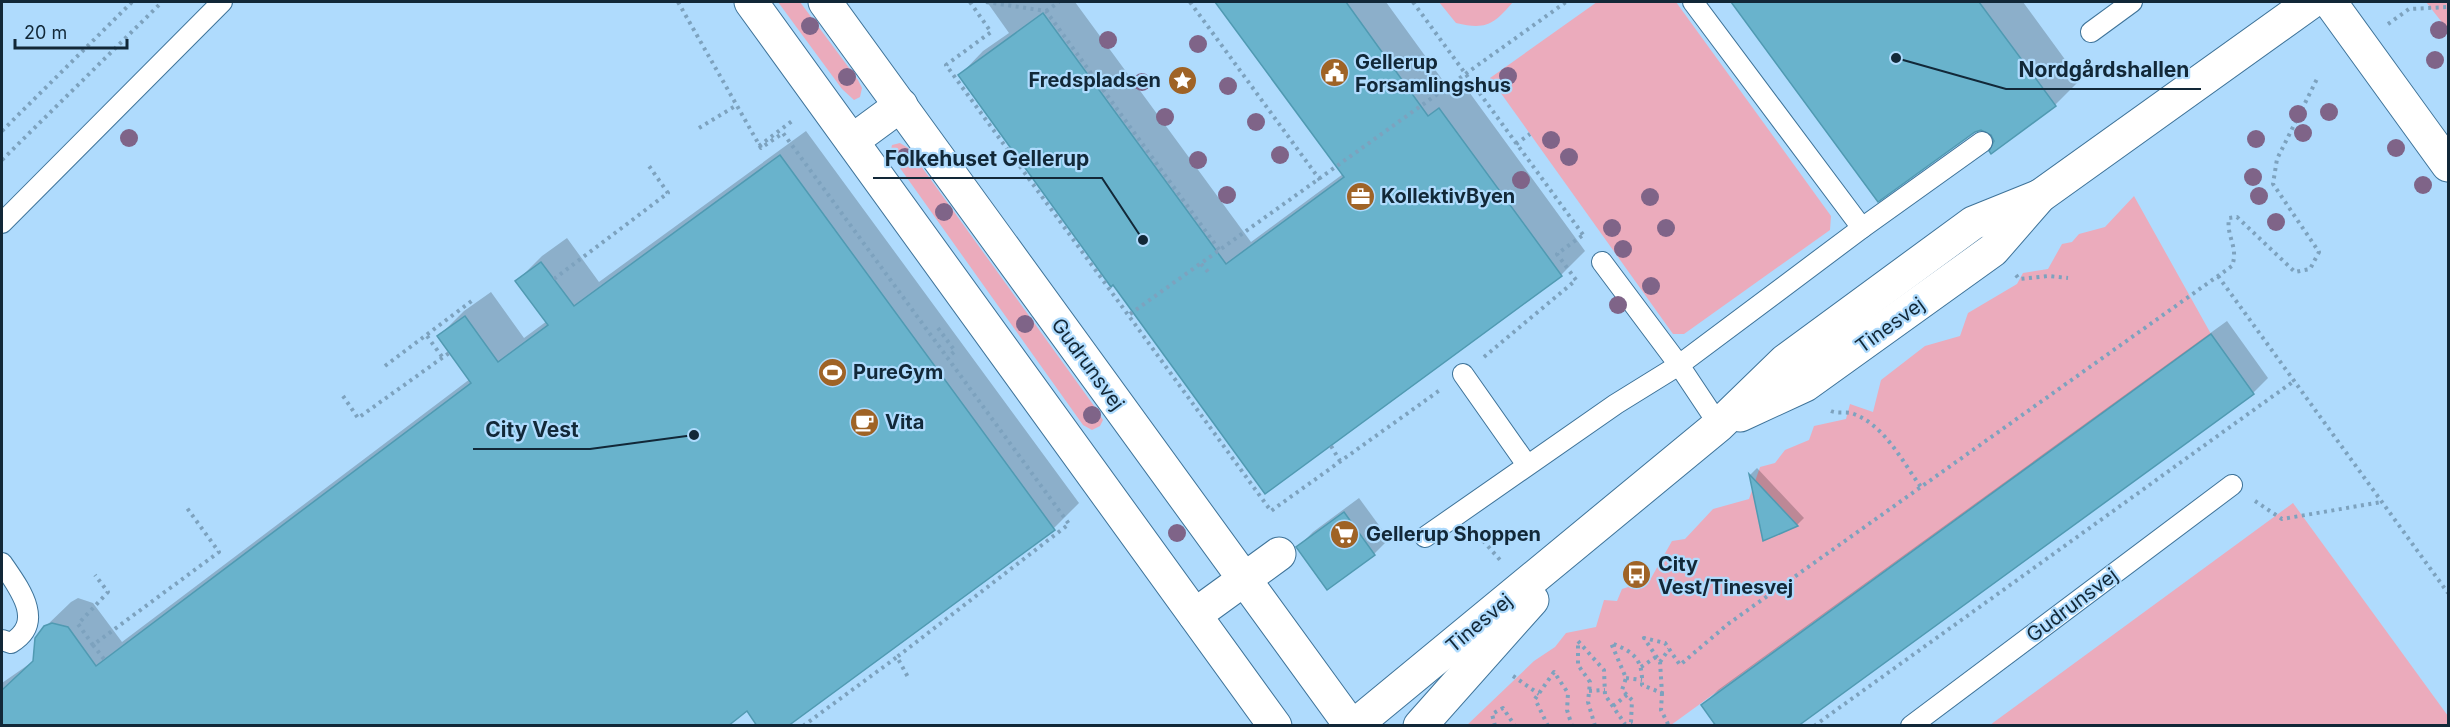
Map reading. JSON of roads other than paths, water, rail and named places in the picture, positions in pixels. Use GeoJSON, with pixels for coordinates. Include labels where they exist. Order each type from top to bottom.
{"type":"FeatureCollection","features":[{"type":"Feature","properties":{"kind":"street"},"geometry":{"type":"LineString","coordinates":[[751,2],[1275,726]]}},
{"type":"Feature","properties":{"kind":"street","name":"Gudrunsvej"},"geometry":{"type":"LineString","coordinates":[[825,2],[1353,726]]}},
{"type":"Feature","properties":{"kind":"street","name":"Tinesvej"},"geometry":{"type":"LineString","coordinates":[[1353,726],[1719,425],[1785,361],[1973,223],[2040,196],[2311,2]]}},
{"type":"Feature","properties":{"kind":"street"},"geometry":{"type":"LineString","coordinates":[[2330,2],[2448,165]]}},
{"type":"Feature","properties":{"kind":"street"},"geometry":{"type":"LineString","coordinates":[[852,141],[901,105]]}},
{"type":"Feature","properties":{"kind":"street","name":"Tinesvej"},"geometry":{"type":"LineString","coordinates":[[1719,425],[1805,386],[1994,250],[2040,196]]}},
{"type":"Feature","properties":{"kind":"street","name":"Tinesvej"},"geometry":{"type":"LineString","coordinates":[[1420,726],[1603,520]]}},
{"type":"Feature","properties":{"kind":"street"},"geometry":{"type":"LineString","coordinates":[[1195,615],[1279,554]]}},
{"type":"Feature","properties":{"kind":"lane"},"geometry":{"type":"LineString","coordinates":[[2,223],[222,2]]}},
{"type":"Feature","properties":{"kind":"lane"},"geometry":{"type":"LineString","coordinates":[[1693,2],[1862,228]]}},
{"type":"Feature","properties":{"kind":"lane"},"geometry":{"type":"LineString","coordinates":[[2091,32],[2132,2]]}},
{"type":"Feature","properties":{"kind":"lane"},"geometry":{"type":"LineString","coordinates":[[1425,537],[1527,465],[1679,365],[1862,228],[1982,142]]}},
{"type":"Feature","properties":{"kind":"lane"},"geometry":{"type":"LineString","coordinates":[[1602,262],[1679,365],[1719,425]]}},
{"type":"Feature","properties":{"kind":"lane"},"geometry":{"type":"LineString","coordinates":[[1462,374],[1527,465]]}},
{"type":"Feature","properties":{"kind":"lane","name":"Gudrunsvej"},"geometry":{"type":"LineString","coordinates":[[1911,726],[2232,485]]}},
{"type":"Feature","properties":{"kind":"lane"},"geometry":{"type":"LineString","coordinates":[[2,563],[16,584],[29,615],[29,623],[23,636],[11,643],[2,640]]}},
{"type":"Feature","properties":{"kind":"place","name":"Nordgårdshallen"},"geometry":{"type":"Point","coordinates":[1896,58]}},
{"type":"Feature","properties":{"kind":"place","name":"Gellerup Forsamlingshus"},"geometry":{"type":"Point","coordinates":[1334,73]}},
{"type":"Feature","properties":{"kind":"place","name":"Fredspladsen"},"geometry":{"type":"Point","coordinates":[1182,80]}},
{"type":"Feature","properties":{"kind":"place","name":"KollektivByen"},"geometry":{"type":"Point","coordinates":[1360,196]}},
{"type":"Feature","properties":{"kind":"place","name":"Folkehuset Gellerup"},"geometry":{"type":"Point","coordinates":[1143,240]}},
{"type":"Feature","properties":{"kind":"place","name":"PureGym"},"geometry":{"type":"Point","coordinates":[832,372]}},
{"type":"Feature","properties":{"kind":"place","name":"Vita"},"geometry":{"type":"Point","coordinates":[864,422]}},
{"type":"Feature","properties":{"kind":"place","name":"City Vest"},"geometry":{"type":"Point","coordinates":[694,435]}},
{"type":"Feature","properties":{"kind":"place","name":"Gellerup Shoppen"},"geometry":{"type":"Point","coordinates":[1345,534]}},
{"type":"Feature","properties":{"kind":"place","name":"City Vest/Tinesvej"},"geometry":{"type":"Point","coordinates":[1637,575]}}]}
